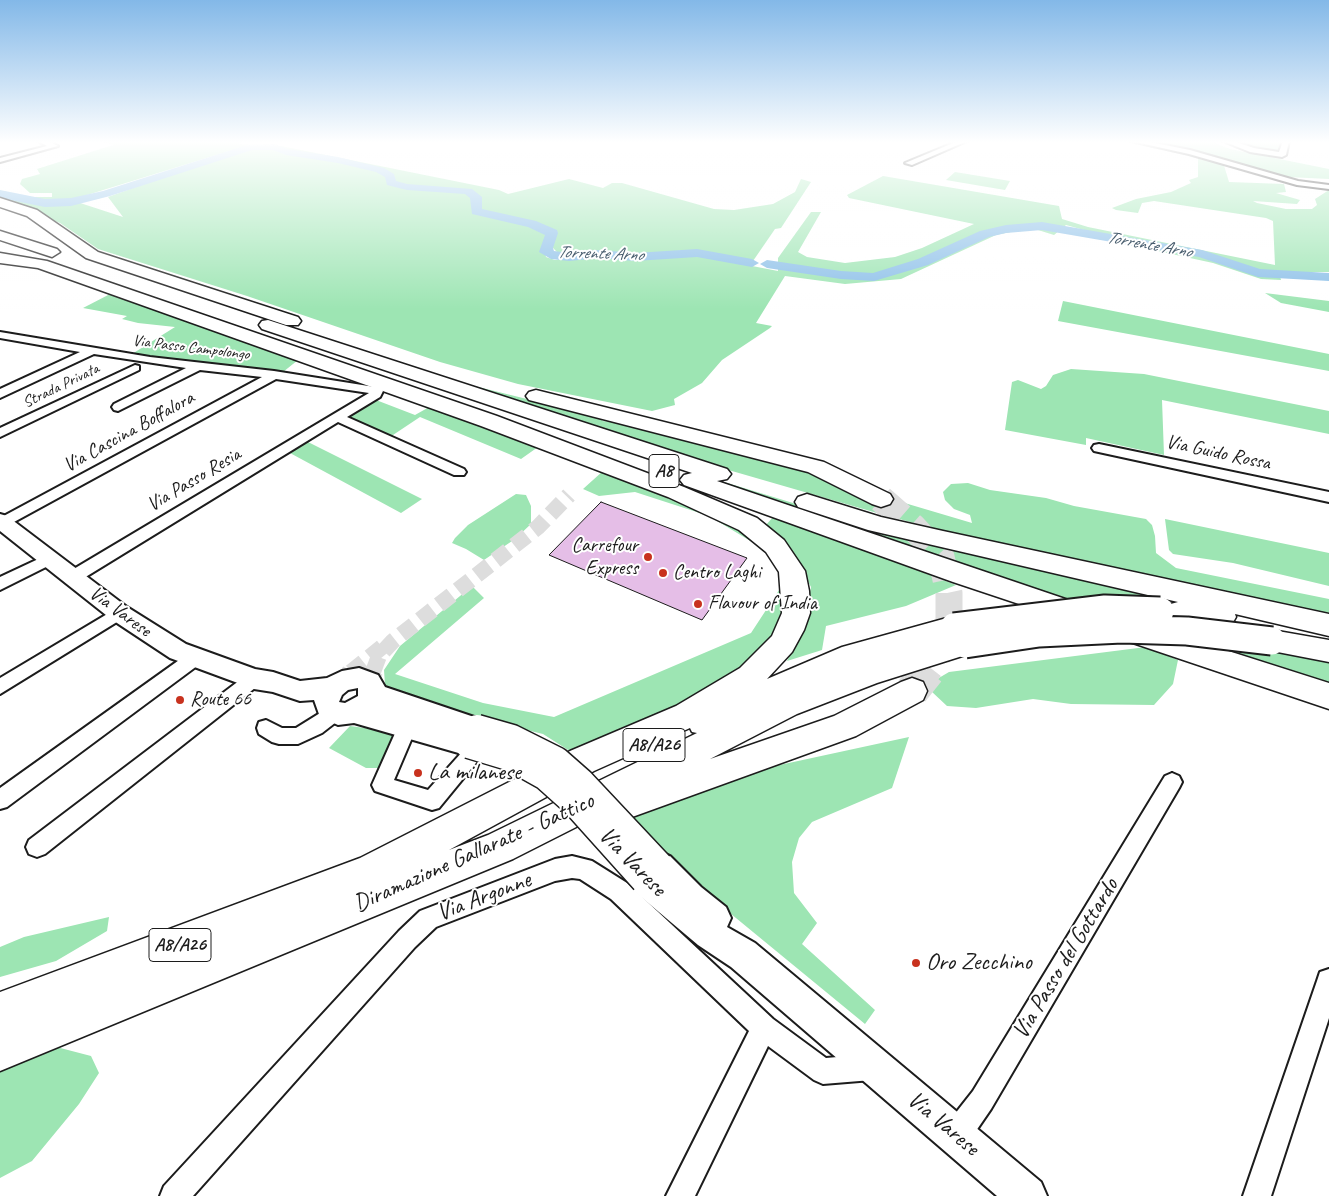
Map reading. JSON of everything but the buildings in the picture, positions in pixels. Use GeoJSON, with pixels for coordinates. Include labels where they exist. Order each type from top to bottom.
{"type":"FeatureCollection","features":[{"type":"Feature","properties":{"kind":"highway"},"geometry":{"type":"LineString","coordinates":[[0,202],[32,213],[82,250],[118,264],[494,385],[816,468],[881,499]]}},
{"type":"Feature","properties":{"kind":"highway","name":"A8"},"geometry":{"type":"LineString","coordinates":[[0,235],[709,471],[877,524],[1329,625]]}},
{"type":"Feature","properties":{"kind":"highway","name":"A8"},"geometry":{"type":"LineString","coordinates":[[0,244],[270,335],[962,575],[1329,696]]}},
{"type":"Feature","properties":{"kind":"highway"},"geometry":{"type":"LineString","coordinates":[[0,258],[41,264],[489,421],[676,492],[748,524],[770,541],[792,570],[796,613],[790,630],[782,644],[751,677],[687,715],[582,761],[360,878]]}},
{"type":"Feature","properties":{"kind":"highway","name":"Diramazione Gallarate - Gattico"},"geometry":{"type":"LineString","coordinates":[[0,1013],[360,878],[852,655],[1105,609],[1177,612],[1257,620],[1329,635]]}},
{"type":"Feature","properties":{"kind":"highway","name":"Diramazione Gallarate - Gattico"},"geometry":{"type":"LineString","coordinates":[[0,1049],[500,847],[786,705],[960,635],[1122,629],[1187,631],[1272,641],[1329,651]]}},
{"type":"Feature","properties":{"kind":"highway"},"geometry":{"type":"LineString","coordinates":[[500,847],[797,745],[845,726],[912,691]]}},
{"type":"Feature","properties":{"kind":"main road","name":"Via Varese"},"geometry":{"type":"LineString","coordinates":[[2,522],[119,613],[154,637],[195,658],[254,680],[263,694],[290,703],[337,706],[408,726],[475,740]]}},
{"type":"Feature","properties":{"kind":"main road","name":"Via Varese"},"geometry":{"type":"LineString","coordinates":[[337,706],[342,681],[359,678],[371,684],[372,693],[534,768],[559,786],[652,873],[709,934],[742,955],[1027,1196]]}},
{"type":"Feature","properties":{"kind":"main road"},"geometry":{"type":"LineString","coordinates":[[337,706],[367,703],[372,693]]}},
{"type":"Feature","properties":{"kind":"street","name":"Via Passo Campolongo"},"geometry":{"type":"LineString","coordinates":[[0,335],[198,366],[274,375],[377,391]]}},
{"type":"Feature","properties":{"kind":"street"},"geometry":{"type":"LineString","coordinates":[[0,394],[93,350]]}},
{"type":"Feature","properties":{"kind":"street"},"geometry":{"type":"LineString","coordinates":[[118,407],[198,366]]}},
{"type":"Feature","properties":{"kind":"street","name":"Strada Privata"},"geometry":{"type":"LineString","coordinates":[[0,433],[135,368]]}},
{"type":"Feature","properties":{"kind":"street","name":"Via Cascina Boffalora"},"geometry":{"type":"LineString","coordinates":[[2,522],[274,375]]}},
{"type":"Feature","properties":{"kind":"street","name":"Via Passo Resia"},"geometry":{"type":"LineString","coordinates":[[73,577],[376,394],[377,391]]}},
{"type":"Feature","properties":{"kind":"street"},"geometry":{"type":"LineString","coordinates":[[337,417],[459,472]]}},
{"type":"Feature","properties":{"kind":"street","name":"Via Guido Rossa"},"geometry":{"type":"LineString","coordinates":[[1100,448],[1329,496]]}},
{"type":"Feature","properties":{"kind":"street"},"geometry":{"type":"LineString","coordinates":[[0,584],[48,559]]}},
{"type":"Feature","properties":{"kind":"street"},"geometry":{"type":"LineString","coordinates":[[0,687],[119,613]]}},
{"type":"Feature","properties":{"kind":"street"},"geometry":{"type":"LineString","coordinates":[[0,800],[195,658]]}},
{"type":"Feature","properties":{"kind":"street"},"geometry":{"type":"LineString","coordinates":[[37,847],[254,680]]}},
{"type":"Feature","properties":{"kind":"street"},"geometry":{"type":"LineString","coordinates":[[266,728],[279,736],[298,736],[315,727],[337,706]]}},
{"type":"Feature","properties":{"kind":"street"},"geometry":{"type":"LineString","coordinates":[[408,726],[382,785],[432,801],[475,740]]}},
{"type":"Feature","properties":{"kind":"street","name":"Via Passo del Gottardo"},"geometry":{"type":"LineString","coordinates":[[956,1134],[982,1100],[1172,782]]}},
{"type":"Feature","properties":{"kind":"street","name":"Via Argonne"},"geometry":{"type":"LineString","coordinates":[[174,1196],[406,939],[428,919],[555,870],[572,867],[584,870],[619,891],[764,1028]]}},
{"type":"Feature","properties":{"kind":"street"},"geometry":{"type":"LineString","coordinates":[[1257,1196],[1329,981]]}},
{"type":"Feature","properties":{"kind":"street"},"geometry":{"type":"LineString","coordinates":[[680,1196],[764,1028],[823,1071],[874,1067]]}},
{"type":"Feature","properties":{"kind":"green space"},"geometry":{"type":"Polygon","coordinates":[[[0,197],[81,197],[71,200],[123,217],[108,197],[671,197],[714,209],[734,210],[773,204],[786,197],[801,197],[781,228],[775,229],[753,261],[686,250],[640,255],[605,252],[559,254],[551,246],[556,235],[543,226],[519,220],[546,232],[549,238],[544,249],[546,257],[555,260],[595,257],[647,259],[690,254],[778,271],[778,258],[811,212],[821,212],[798,252],[807,257],[845,263],[895,257],[922,248],[974,224],[848,197],[1005,197],[1059,206],[1062,219],[1088,227],[1275,265],[1273,221],[1266,218],[1154,201],[1142,203],[1138,213],[1112,208],[1147,197],[1289,197],[1300,200],[1297,204],[1253,201],[1286,209],[1312,209],[1317,205],[1315,199],[1318,197],[1329,197],[1329,272],[1279,272],[1281,280],[1261,279],[1213,263],[1098,238],[1084,230],[1066,225],[1054,235],[1038,230],[1020,230],[996,235],[901,279],[845,284],[785,276],[756,323],[772,326],[722,360],[702,383],[674,399],[675,405],[652,411],[518,384],[440,362],[247,296],[98,249],[60,223],[0,199],[0,197]]]}},
{"type":"Feature","properties":{"kind":"green space"},"geometry":{"type":"Polygon","coordinates":[[[112,293],[298,360],[283,372],[186,362],[132,354],[175,327],[138,323],[122,319],[127,316],[83,308],[112,293]]]}},
{"type":"Feature","properties":{"kind":"green space"},"geometry":{"type":"Polygon","coordinates":[[[1265,293],[1329,301],[1329,312],[1281,303],[1265,293]]]}},
{"type":"Feature","properties":{"kind":"green space"},"geometry":{"type":"Polygon","coordinates":[[[1063,301],[1329,354],[1329,371],[1058,321],[1063,301]]]}},
{"type":"Feature","properties":{"kind":"green space"},"geometry":{"type":"Polygon","coordinates":[[[1071,369],[1144,374],[1329,411],[1329,434],[1162,400],[1164,455],[1086,438],[1086,445],[1005,430],[1012,382],[1018,380],[1041,389],[1046,386],[1053,375],[1071,369]]]}},
{"type":"Feature","properties":{"kind":"green space"},"geometry":{"type":"Polygon","coordinates":[[[462,383],[604,418],[602,421],[623,423],[674,438],[808,470],[908,504],[972,523],[970,515],[954,509],[945,500],[943,492],[951,484],[968,483],[990,490],[1046,498],[1074,506],[1146,519],[1152,525],[1156,553],[1176,568],[1329,599],[1329,619],[982,541],[884,515],[687,458],[462,383]]]}},
{"type":"Feature","properties":{"kind":"green space"},"geometry":{"type":"Polygon","coordinates":[[[376,400],[415,415],[431,406],[538,447],[521,459],[420,417],[390,437],[349,418],[349,415],[376,400]]]}},
{"type":"Feature","properties":{"kind":"green space"},"geometry":{"type":"Polygon","coordinates":[[[308,442],[422,499],[401,513],[290,453],[308,442]]]}},
{"type":"Feature","properties":{"kind":"green space"},"geometry":{"type":"Polygon","coordinates":[[[603,471],[716,513],[750,530],[767,551],[709,516],[635,492],[599,496],[583,489],[603,471]]]}},
{"type":"Feature","properties":{"kind":"green space"},"geometry":{"type":"Polygon","coordinates":[[[711,478],[839,517],[1055,574],[1166,599],[1059,602],[709,482],[711,478]]]}},
{"type":"Feature","properties":{"kind":"green space"},"geometry":{"type":"Polygon","coordinates":[[[516,494],[526,495],[531,506],[531,524],[515,539],[484,560],[452,543],[468,525],[516,494]]]}},
{"type":"Feature","properties":{"kind":"green space"},"geometry":{"type":"Polygon","coordinates":[[[773,517],[807,528],[956,585],[906,606],[826,626],[822,650],[787,661],[804,626],[811,587],[790,547],[766,525],[773,517]]]}},
{"type":"Feature","properties":{"kind":"green space"},"geometry":{"type":"Polygon","coordinates":[[[1165,519],[1329,553],[1329,586],[1233,563],[1173,554],[1169,550],[1165,519]]]}},
{"type":"Feature","properties":{"kind":"green space"},"geometry":{"type":"Polygon","coordinates":[[[785,581],[791,595],[780,628],[760,656],[725,681],[576,755],[543,734],[399,699],[385,685],[384,670],[400,646],[472,586],[484,598],[395,674],[483,703],[554,717],[751,633],[785,581]]]}},
{"type":"Feature","properties":{"kind":"green space"},"geometry":{"type":"Polygon","coordinates":[[[1189,643],[1261,648],[1329,662],[1329,689],[1189,643]]]}},
{"type":"Feature","properties":{"kind":"green space"},"geometry":{"type":"Polygon","coordinates":[[[1146,647],[1178,660],[1173,684],[1154,705],[1071,704],[1033,699],[976,708],[947,706],[931,691],[932,682],[949,672],[1146,647]]]}},
{"type":"Feature","properties":{"kind":"green space"},"geometry":{"type":"Polygon","coordinates":[[[350,726],[395,732],[384,768],[366,768],[329,748],[350,726]]]}},
{"type":"Feature","properties":{"kind":"green space"},"geometry":{"type":"Polygon","coordinates":[[[909,737],[892,788],[812,822],[799,838],[792,862],[794,893],[817,923],[802,944],[875,1010],[865,1024],[697,886],[627,812],[761,769],[909,737]]]}},
{"type":"Feature","properties":{"kind":"green space"},"geometry":{"type":"Polygon","coordinates":[[[109,917],[107,931],[56,961],[0,977],[0,947],[24,937],[109,917]]]}},
{"type":"Feature","properties":{"kind":"green space"},"geometry":{"type":"Polygon","coordinates":[[[45,1044],[91,1056],[99,1073],[79,1104],[32,1161],[0,1178],[0,1065],[45,1044]]]}},
{"type":"Feature","properties":{"kind":"waterway","name":"Torrente Arno"},"geometry":{"type":"LineString","coordinates":[[14,197],[45,203],[71,202],[94,197]]}},
{"type":"Feature","properties":{"kind":"waterway","name":"Torrente Arno"},"geometry":{"type":"LineString","coordinates":[[476,197],[476,211],[532,224],[552,233],[546,248],[546,252],[551,255],[569,257],[599,254],[635,257],[697,253],[752,263]]}},
{"type":"Feature","properties":{"kind":"waterway","name":"Torrente Arno"},"geometry":{"type":"LineString","coordinates":[[767,264],[841,275],[874,277],[923,262],[985,234],[1006,229],[1042,226],[1063,228],[1202,254],[1258,273],[1329,277]]}},
{"type":"Feature","properties":{"kind":"tunnel"},"geometry":{"type":"LineString","coordinates":[[373,672],[379,656],[393,641],[538,527],[569,495]]}},
{"type":"Feature","properties":{"kind":"tunnel"},"geometry":{"type":"LineString","coordinates":[[881,499],[913,527],[941,557],[949,593],[949,632],[934,663],[927,672]]}},
{"type":"Feature","properties":{"kind":"tunnel"},"geometry":{"type":"LineString","coordinates":[[352,671],[382,647]]}},
{"type":"Feature","properties":{"kind":"tunnel"},"geometry":{"type":"LineString","coordinates":[[348,679],[352,671]]}},
{"type":"Feature","properties":{"kind":"tunnel"},"geometry":{"type":"LineString","coordinates":[[369,682],[373,671]]}},
{"type":"Feature","properties":{"kind":"tunnel"},"geometry":{"type":"LineString","coordinates":[[912,691],[928,671]]}},
{"type":"Feature","properties":{"kind":"place","name":"Carrefour Express"},"geometry":{"type":"Point","coordinates":[648,557]}},
{"type":"Feature","properties":{"kind":"place","name":"Centro Laghi"},"geometry":{"type":"Point","coordinates":[663,573]}},
{"type":"Feature","properties":{"kind":"place","name":"Flavour of India"},"geometry":{"type":"Point","coordinates":[698,604]}},
{"type":"Feature","properties":{"kind":"place","name":"Route 66"},"geometry":{"type":"Point","coordinates":[180,700]}},
{"type":"Feature","properties":{"kind":"place","name":"La milanese"},"geometry":{"type":"Point","coordinates":[418,773]}},
{"type":"Feature","properties":{"kind":"place","name":"Oro Zecchino"},"geometry":{"type":"Point","coordinates":[916,963]}}]}
